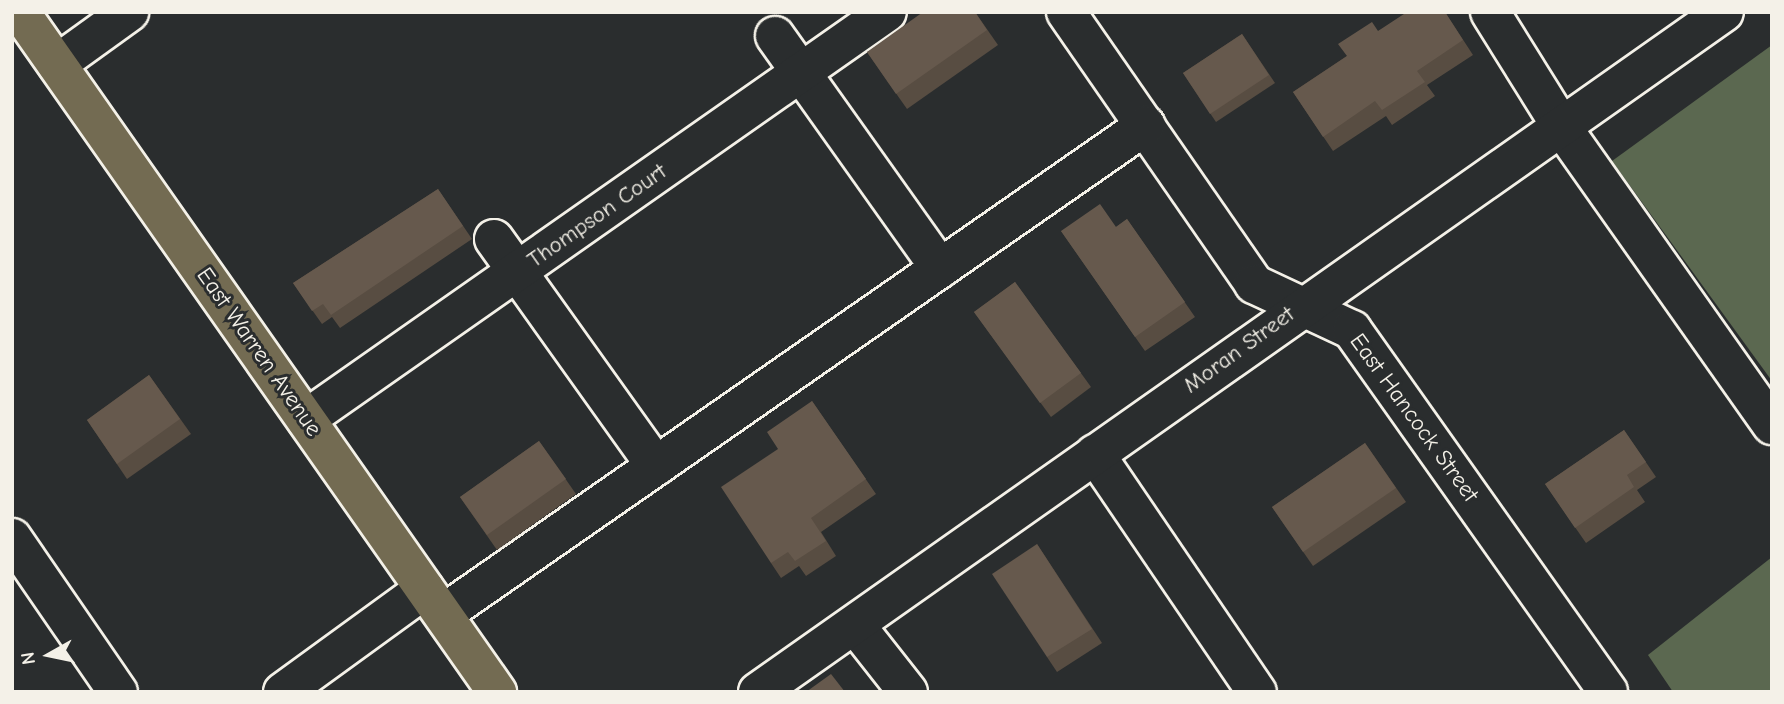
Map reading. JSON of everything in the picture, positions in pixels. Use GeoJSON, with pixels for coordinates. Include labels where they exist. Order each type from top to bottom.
{"type":"FeatureCollection","features":[{"type":"Feature","properties":{"kind":"main road","name":"East Warren Avenue"},"geometry":{"type":"LineString","coordinates":[[20,12],[497,692]]}},
{"type":"Feature","properties":{"kind":"street"},"geometry":{"type":"LineString","coordinates":[[57,64],[129,12]]}},
{"type":"Feature","properties":{"kind":"street","name":"Thompson Court"},"geometry":{"type":"LineString","coordinates":[[306,419],[887,12]]}},
{"type":"Feature","properties":{"kind":"street","name":"East Hancock Street"},"geometry":{"type":"LineString","coordinates":[[1066,12],[1254,284],[1352,330],[1608,692]]}},
{"type":"Feature","properties":{"kind":"street"},"geometry":{"type":"LineString","coordinates":[[1490,12],[1561,126],[1772,425]]}},
{"type":"Feature","properties":{"kind":"street","name":"Moran Street"},"geometry":{"type":"LineString","coordinates":[[758,692],[856,626],[1301,305],[1724,12]]}},
{"type":"Feature","properties":{"kind":"street"},"geometry":{"type":"LineString","coordinates":[[775,36],[940,268]]}},
{"type":"Feature","properties":{"kind":"street"},"geometry":{"type":"LineString","coordinates":[[283,692],[656,466],[1146,125]]}},
{"type":"Feature","properties":{"kind":"street"},"geometry":{"type":"LineString","coordinates":[[494,239],[656,466]]}},
{"type":"Feature","properties":{"kind":"street"},"geometry":{"type":"LineString","coordinates":[[1095,454],[1257,692]]}},
{"type":"Feature","properties":{"kind":"street"},"geometry":{"type":"LineString","coordinates":[[12,538],[118,692]]}},
{"type":"Feature","properties":{"kind":"street"},"geometry":{"type":"LineString","coordinates":[[856,626],[908,692]]}},
{"type":"Feature","properties":{"kind":"green space"},"geometry":{"type":"Polygon","coordinates":[[[1772,45],[1772,381],[1612,161],[1772,45]]]}},
{"type":"Feature","properties":{"kind":"green space"},"geometry":{"type":"Polygon","coordinates":[[[1772,557],[1772,692],[1673,692],[1648,655],[1772,557]]]}},
{"type":"Feature","properties":{"kind":"building"},"geometry":{"type":"Polygon","coordinates":[[[923,12],[975,12],[987,30],[896,94],[867,52],[923,12]]]}},
{"type":"Feature","properties":{"kind":"building"},"geometry":{"type":"Polygon","coordinates":[[[1407,12],[1445,12],[1463,40],[1417,71],[1425,82],[1382,110],[1375,101],[1323,137],[1293,92],[1347,56],[1338,44],[1372,22],[1378,31],[1407,12]]]}},
{"type":"Feature","properties":{"kind":"building"},"geometry":{"type":"Polygon","coordinates":[[[1242,34],[1269,75],[1210,114],[1183,73],[1242,34]]]}},
{"type":"Feature","properties":{"kind":"building"},"geometry":{"type":"Polygon","coordinates":[[[438,189],[463,226],[331,315],[323,304],[312,311],[293,283],[438,189]]]}},
{"type":"Feature","properties":{"kind":"building"},"geometry":{"type":"Polygon","coordinates":[[[1100,204],[1116,227],[1127,219],[1185,302],[1135,337],[1061,231],[1100,204]]]}},
{"type":"Feature","properties":{"kind":"building"},"geometry":{"type":"Polygon","coordinates":[[[1015,282],[1081,373],[1040,403],[974,312],[1015,282]]]}},
{"type":"Feature","properties":{"kind":"building"},"geometry":{"type":"Polygon","coordinates":[[[149,375],[180,419],[117,464],[87,420],[149,375]]]}},
{"type":"Feature","properties":{"kind":"building"},"geometry":{"type":"Polygon","coordinates":[[[812,401],[866,479],[811,518],[826,541],[795,561],[788,552],[771,563],[721,487],[778,449],[767,432],[812,401]]]}},
{"type":"Feature","properties":{"kind":"building"},"geometry":{"type":"Polygon","coordinates":[[[1624,430],[1646,462],[1627,475],[1634,487],[1575,528],[1545,484],[1624,430]]]}},
{"type":"Feature","properties":{"kind":"building"},"geometry":{"type":"Polygon","coordinates":[[[539,441],[566,479],[487,535],[460,497],[539,441]]]}},
{"type":"Feature","properties":{"kind":"building"},"geometry":{"type":"Polygon","coordinates":[[[1365,443],[1396,488],[1303,552],[1272,507],[1365,443]]]}},
{"type":"Feature","properties":{"kind":"building"},"geometry":{"type":"Polygon","coordinates":[[[1037,544],[1092,629],[1047,657],[992,574],[1037,544]]]}},
{"type":"Feature","properties":{"kind":"building"},"geometry":{"type":"Polygon","coordinates":[[[831,674],[845,692],[806,692],[831,674]]]}}]}
